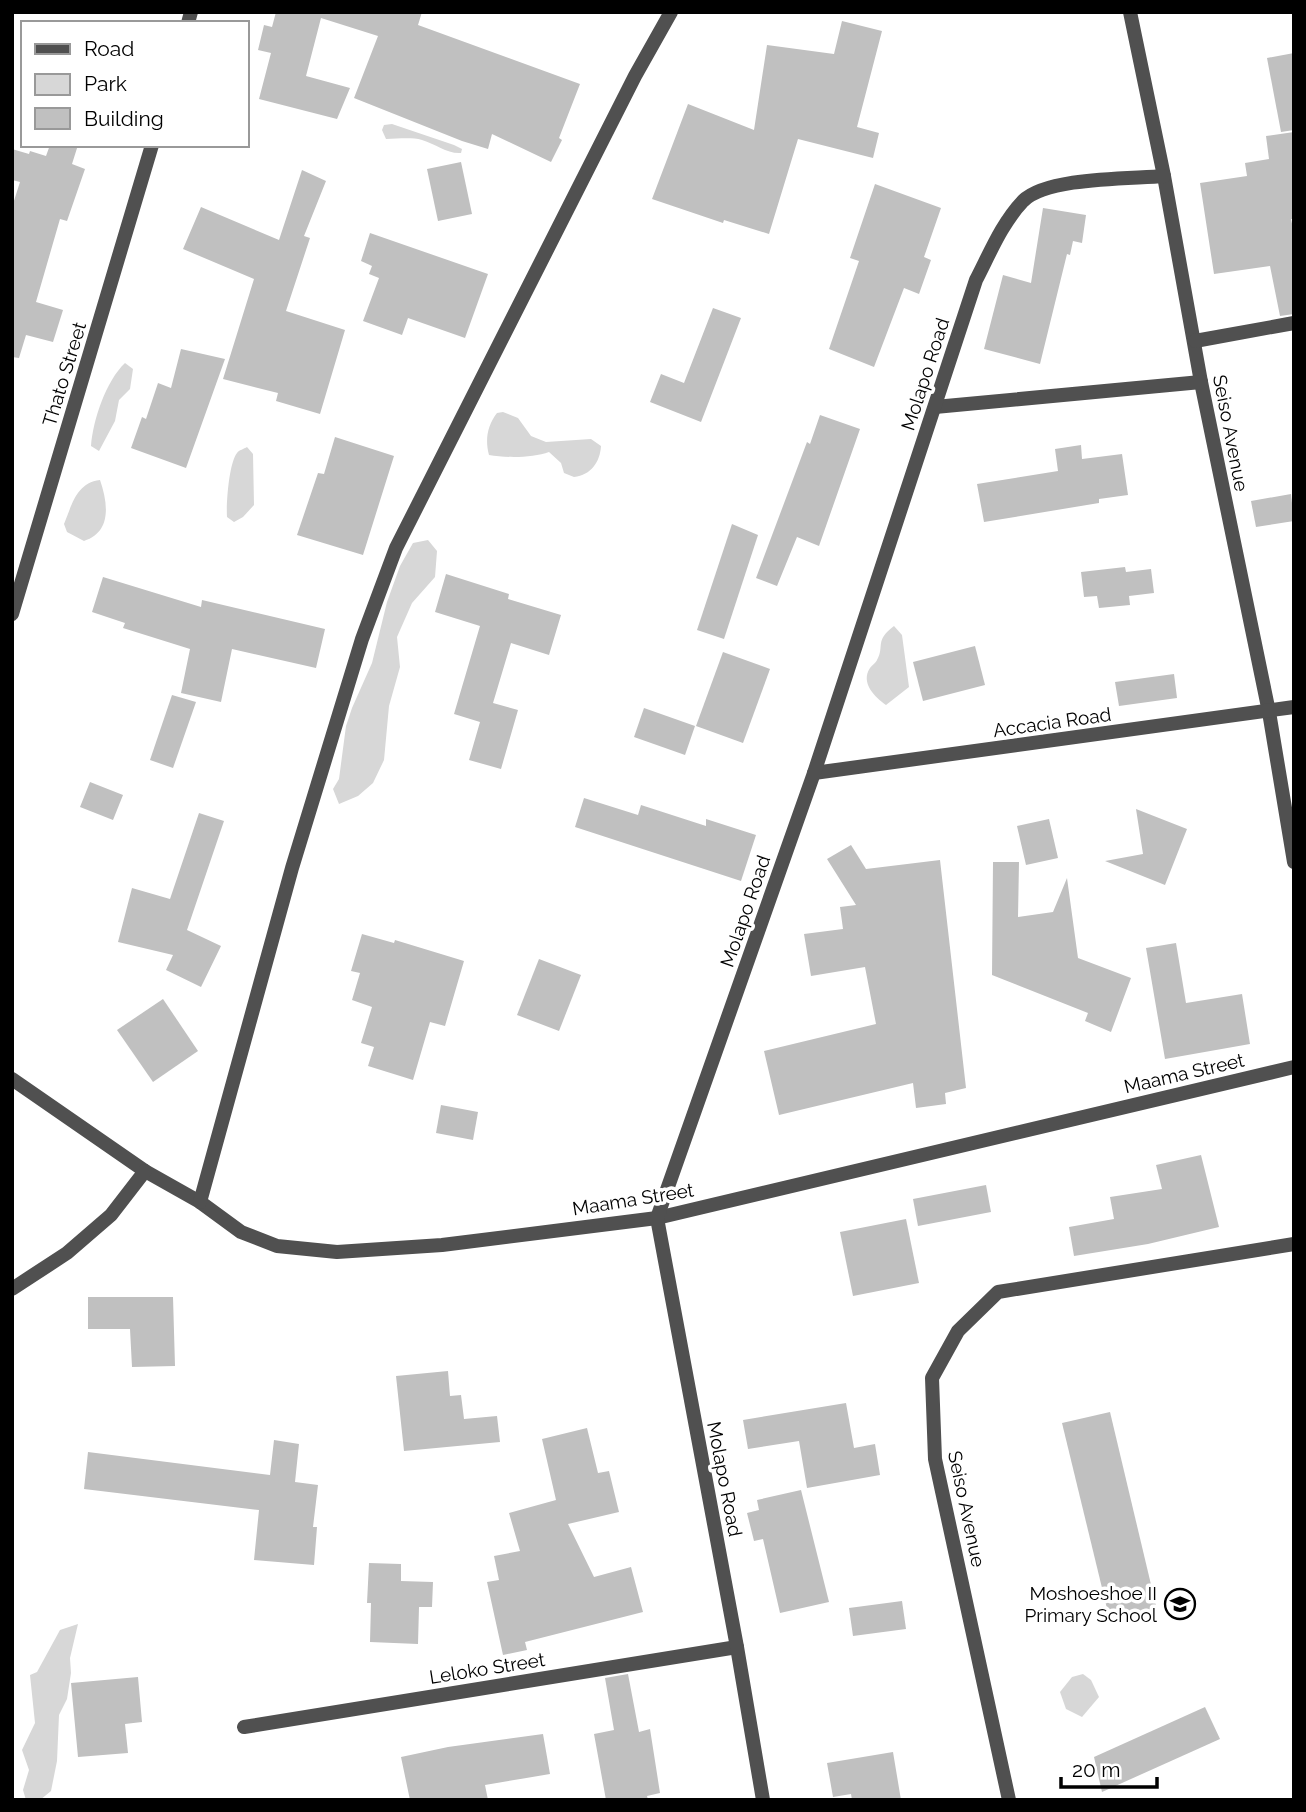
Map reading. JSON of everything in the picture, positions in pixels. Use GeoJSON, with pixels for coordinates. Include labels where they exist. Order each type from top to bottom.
{"type":"FeatureCollection","features":[{"type":"Feature","properties":{"kind":"street"},"geometry":{"type":"LineString","coordinates":[[200,1202],[292,869],[362,639],[396,548],[635,76],[671,12]]}},
{"type":"Feature","properties":{"kind":"street","name":"Seiso Avenue"},"geometry":{"type":"LineString","coordinates":[[1130,12],[1164,176],[1201,382],[1269,712],[1294,862]]}},
{"type":"Feature","properties":{"kind":"street","name":"Thato Street"},"geometry":{"type":"LineString","coordinates":[[12,614],[151,147]]}},
{"type":"Feature","properties":{"kind":"street","name":"Molapo Road"},"geometry":{"type":"LineString","coordinates":[[763,1800],[657,1218],[814,773],[976,280],[1001,230],[1025,199],[1061,183],[1164,176]]}},
{"type":"Feature","properties":{"kind":"street"},"geometry":{"type":"LineString","coordinates":[[1195,341],[1294,323]]}},
{"type":"Feature","properties":{"kind":"street"},"geometry":{"type":"LineString","coordinates":[[934,407],[1201,382]]}},
{"type":"Feature","properties":{"kind":"street","name":"Accacia Road"},"geometry":{"type":"LineString","coordinates":[[814,773],[1294,707]]}},
{"type":"Feature","properties":{"kind":"street","name":"Maama Street"},"geometry":{"type":"LineString","coordinates":[[12,1079],[145,1171],[200,1202],[241,1232],[277,1246],[337,1252],[442,1245],[657,1218],[1294,1067]]}},
{"type":"Feature","properties":{"kind":"street"},"geometry":{"type":"LineString","coordinates":[[12,1289],[68,1253],[111,1215],[145,1171]]}},
{"type":"Feature","properties":{"kind":"street","name":"Seiso Avenue"},"geometry":{"type":"LineString","coordinates":[[1009,1800],[935,1459],[932,1378],[958,1331],[998,1292],[1294,1244]]}},
{"type":"Feature","properties":{"kind":"street","name":"Leloko Street"},"geometry":{"type":"LineString","coordinates":[[244,1727],[737,1647]]}},
{"type":"Feature","properties":{"kind":"green space"},"geometry":{"type":"Polygon","coordinates":[[[392,124],[454,145],[462,149],[461,153],[451,152],[418,139],[386,139],[382,130],[384,125],[392,124]]]}},
{"type":"Feature","properties":{"kind":"green space"},"geometry":{"type":"Polygon","coordinates":[[[125,363],[133,369],[130,389],[119,400],[115,421],[99,451],[91,446],[94,425],[106,390],[125,363]]]}},
{"type":"Feature","properties":{"kind":"green space"},"geometry":{"type":"Polygon","coordinates":[[[503,412],[518,418],[531,436],[546,442],[591,439],[601,446],[599,457],[590,471],[574,477],[564,473],[561,463],[549,452],[519,457],[489,455],[489,428],[497,413],[503,412]]]}},
{"type":"Feature","properties":{"kind":"green space"},"geometry":{"type":"Polygon","coordinates":[[[247,447],[253,454],[254,505],[234,522],[227,517],[230,474],[237,453],[247,447]]]}},
{"type":"Feature","properties":{"kind":"green space"},"geometry":{"type":"Polygon","coordinates":[[[100,480],[106,516],[99,531],[84,541],[67,532],[64,524],[80,490],[85,485],[100,480]]]}},
{"type":"Feature","properties":{"kind":"green space"},"geometry":{"type":"Polygon","coordinates":[[[428,540],[437,551],[435,577],[412,603],[397,637],[400,667],[389,706],[384,760],[373,783],[358,796],[339,804],[333,789],[339,779],[346,726],[372,663],[387,602],[400,566],[413,543],[428,540]]]}},
{"type":"Feature","properties":{"kind":"green space"},"geometry":{"type":"Polygon","coordinates":[[[894,626],[902,635],[909,687],[886,705],[873,694],[867,674],[879,655],[884,636],[894,626]]]}},
{"type":"Feature","properties":{"kind":"green space"},"geometry":{"type":"Polygon","coordinates":[[[78,1624],[70,1658],[67,1699],[59,1715],[57,1761],[51,1791],[40,1800],[26,1800],[23,1790],[29,1770],[22,1750],[35,1723],[30,1675],[37,1672],[60,1630],[78,1624]]]}},
{"type":"Feature","properties":{"kind":"green space"},"geometry":{"type":"Polygon","coordinates":[[[1083,1674],[1091,1680],[1099,1697],[1082,1717],[1066,1709],[1060,1692],[1072,1677],[1083,1674]]]}},
{"type":"Feature","properties":{"kind":"building"},"geometry":{"type":"Polygon","coordinates":[[[276,12],[422,12],[418,25],[580,84],[559,138],[562,140],[551,162],[492,134],[488,149],[354,98],[378,36],[321,18],[306,76],[350,88],[337,119],[259,99],[271,53],[258,50],[264,25],[272,27],[276,12]]]}},
{"type":"Feature","properties":{"kind":"building"},"geometry":{"type":"Polygon","coordinates":[[[842,21],[882,31],[857,127],[879,133],[873,158],[798,139],[769,234],[724,220],[723,223],[652,199],[688,104],[754,130],[767,45],[834,54],[842,21]]]}},
{"type":"Feature","properties":{"kind":"building"},"geometry":{"type":"Polygon","coordinates":[[[1294,53],[1294,130],[1281,132],[1267,58],[1294,53]]]}},
{"type":"Feature","properties":{"kind":"building"},"geometry":{"type":"Polygon","coordinates":[[[1294,132],[1294,219],[1291,219],[1294,233],[1294,314],[1280,316],[1270,266],[1214,274],[1200,183],[1247,176],[1245,163],[1269,159],[1266,136],[1294,132]]]}},
{"type":"Feature","properties":{"kind":"building"},"geometry":{"type":"Polygon","coordinates":[[[49,147],[77,147],[72,164],[85,169],[67,221],[60,219],[36,302],[63,310],[53,342],[26,335],[19,358],[12,357],[12,207],[20,182],[12,180],[12,149],[46,156],[49,147]]]}},
{"type":"Feature","properties":{"kind":"building"},"geometry":{"type":"Polygon","coordinates":[[[461,162],[472,214],[438,221],[427,169],[461,162]]]}},
{"type":"Feature","properties":{"kind":"building"},"geometry":{"type":"Polygon","coordinates":[[[302,170],[326,181],[304,236],[310,238],[286,311],[345,330],[320,414],[276,401],[278,393],[223,379],[254,279],[183,249],[201,207],[279,240],[302,170]]]}},
{"type":"Feature","properties":{"kind":"building"},"geometry":{"type":"Polygon","coordinates":[[[875,184],[941,208],[924,257],[931,260],[919,294],[904,288],[874,367],[829,349],[859,261],[850,258],[875,184]]]}},
{"type":"Feature","properties":{"kind":"building"},"geometry":{"type":"Polygon","coordinates":[[[1043,208],[1086,215],[1082,243],[1073,241],[1070,255],[1067,254],[1040,364],[984,349],[1003,275],[1031,283],[1043,208]]]}},
{"type":"Feature","properties":{"kind":"building"},"geometry":{"type":"Polygon","coordinates":[[[370,233],[488,274],[465,338],[408,318],[402,335],[363,321],[379,278],[369,274],[372,266],[361,261],[370,233]]]}},
{"type":"Feature","properties":{"kind":"building"},"geometry":{"type":"Polygon","coordinates":[[[713,308],[741,318],[701,422],[650,402],[661,374],[684,383],[713,308]]]}},
{"type":"Feature","properties":{"kind":"building"},"geometry":{"type":"Polygon","coordinates":[[[181,349],[225,359],[186,468],[131,448],[142,417],[146,419],[158,383],[171,388],[181,349]]]}},
{"type":"Feature","properties":{"kind":"building"},"geometry":{"type":"Polygon","coordinates":[[[820,415],[860,429],[819,546],[797,537],[777,586],[756,578],[807,442],[810,444],[820,415]]]}},
{"type":"Feature","properties":{"kind":"building"},"geometry":{"type":"Polygon","coordinates":[[[335,437],[394,456],[363,555],[297,535],[318,473],[324,474],[335,437]]]}},
{"type":"Feature","properties":{"kind":"building"},"geometry":{"type":"Polygon","coordinates":[[[1081,445],[1082,459],[1122,454],[1128,495],[1099,499],[1099,503],[984,522],[977,484],[1058,471],[1055,449],[1081,445]]]}},
{"type":"Feature","properties":{"kind":"building"},"geometry":{"type":"Polygon","coordinates":[[[1291,494],[1294,521],[1256,527],[1251,501],[1291,494]]]}},
{"type":"Feature","properties":{"kind":"building"},"geometry":{"type":"Polygon","coordinates":[[[732,524],[758,535],[724,639],[697,630],[732,524]]]}},
{"type":"Feature","properties":{"kind":"building"},"geometry":{"type":"Polygon","coordinates":[[[1125,567],[1126,572],[1151,569],[1154,593],[1129,596],[1130,605],[1099,608],[1097,596],[1084,597],[1081,572],[1125,567]]]}},
{"type":"Feature","properties":{"kind":"building"},"geometry":{"type":"Polygon","coordinates":[[[446,574],[509,594],[508,599],[561,615],[549,655],[511,643],[493,703],[518,710],[501,769],[469,760],[480,722],[454,714],[480,626],[435,612],[446,574]]]}},
{"type":"Feature","properties":{"kind":"building"},"geometry":{"type":"Polygon","coordinates":[[[103,577],[201,607],[202,600],[325,629],[316,668],[232,649],[221,702],[181,693],[190,649],[123,628],[125,623],[92,612],[103,577]]]}},
{"type":"Feature","properties":{"kind":"building"},"geometry":{"type":"Polygon","coordinates":[[[975,646],[985,685],[923,701],[913,662],[975,646]]]}},
{"type":"Feature","properties":{"kind":"building"},"geometry":{"type":"Polygon","coordinates":[[[723,652],[770,669],[743,743],[696,726],[723,652]]]}},
{"type":"Feature","properties":{"kind":"building"},"geometry":{"type":"Polygon","coordinates":[[[1174,674],[1177,698],[1119,706],[1115,682],[1174,674]]]}},
{"type":"Feature","properties":{"kind":"building"},"geometry":{"type":"Polygon","coordinates":[[[172,695],[196,702],[173,768],[150,760],[172,695]]]}},
{"type":"Feature","properties":{"kind":"building"},"geometry":{"type":"Polygon","coordinates":[[[644,708],[695,726],[685,755],[634,737],[644,708]]]}},
{"type":"Feature","properties":{"kind":"building"},"geometry":{"type":"Polygon","coordinates":[[[90,782],[123,795],[113,820],[80,807],[90,782]]]}},
{"type":"Feature","properties":{"kind":"building"},"geometry":{"type":"Polygon","coordinates":[[[584,798],[638,815],[641,805],[706,826],[706,819],[756,835],[741,881],[575,827],[584,798]]]}},
{"type":"Feature","properties":{"kind":"building"},"geometry":{"type":"Polygon","coordinates":[[[1136,809],[1187,829],[1165,885],[1105,861],[1143,854],[1136,809]]]}},
{"type":"Feature","properties":{"kind":"building"},"geometry":{"type":"Polygon","coordinates":[[[199,813],[224,821],[187,930],[221,946],[201,987],[166,970],[173,955],[118,942],[132,888],[170,899],[199,813]]]}},
{"type":"Feature","properties":{"kind":"building"},"geometry":{"type":"Polygon","coordinates":[[[1049,819],[1058,858],[1026,865],[1017,826],[1049,819]]]}},
{"type":"Feature","properties":{"kind":"building"},"geometry":{"type":"Polygon","coordinates":[[[851,845],[866,869],[940,860],[966,1088],[945,1093],[946,1104],[916,1108],[913,1083],[779,1115],[764,1051],[876,1024],[865,967],[811,976],[804,934],[843,929],[840,907],[856,905],[827,859],[851,845]]]}},
{"type":"Feature","properties":{"kind":"building"},"geometry":{"type":"Polygon","coordinates":[[[993,862],[1019,862],[1018,917],[1053,912],[1067,878],[1078,958],[1131,978],[1111,1032],[1085,1021],[1088,1013],[992,975],[993,862]]]}},
{"type":"Feature","properties":{"kind":"building"},"geometry":{"type":"Polygon","coordinates":[[[362,934],[394,943],[395,940],[464,961],[445,1026],[430,1022],[413,1080],[368,1066],[374,1047],[361,1043],[372,1007],[352,1000],[360,973],[351,971],[362,934]]]}},
{"type":"Feature","properties":{"kind":"building"},"geometry":{"type":"Polygon","coordinates":[[[1176,943],[1186,1003],[1242,994],[1250,1044],[1165,1059],[1146,948],[1176,943]]]}},
{"type":"Feature","properties":{"kind":"building"},"geometry":{"type":"Polygon","coordinates":[[[539,959],[581,975],[559,1031],[517,1015],[539,959]]]}},
{"type":"Feature","properties":{"kind":"building"},"geometry":{"type":"Polygon","coordinates":[[[163,999],[198,1051],[153,1082],[117,1030],[163,999]]]}},
{"type":"Feature","properties":{"kind":"building"},"geometry":{"type":"Polygon","coordinates":[[[441,1105],[478,1112],[473,1140],[436,1133],[441,1105]]]}},
{"type":"Feature","properties":{"kind":"building"},"geometry":{"type":"Polygon","coordinates":[[[1201,1155],[1219,1227],[1148,1244],[1074,1256],[1069,1227],[1114,1219],[1110,1197],[1162,1189],[1156,1165],[1201,1155]]]}},
{"type":"Feature","properties":{"kind":"building"},"geometry":{"type":"Polygon","coordinates":[[[986,1185],[991,1212],[918,1226],[913,1199],[986,1185]]]}},
{"type":"Feature","properties":{"kind":"building"},"geometry":{"type":"Polygon","coordinates":[[[906,1219],[919,1283],[853,1296],[840,1232],[906,1219]]]}},
{"type":"Feature","properties":{"kind":"building"},"geometry":{"type":"Polygon","coordinates":[[[88,1297],[173,1297],[175,1366],[132,1367],[130,1329],[88,1329],[88,1297]]]}},
{"type":"Feature","properties":{"kind":"building"},"geometry":{"type":"Polygon","coordinates":[[[448,1371],[450,1396],[461,1395],[464,1419],[497,1416],[500,1442],[404,1451],[396,1376],[448,1371]]]}},
{"type":"Feature","properties":{"kind":"building"},"geometry":{"type":"Polygon","coordinates":[[[846,1403],[854,1448],[875,1444],[880,1475],[807,1488],[799,1441],[748,1449],[743,1420],[846,1403]]]}},
{"type":"Feature","properties":{"kind":"building"},"geometry":{"type":"Polygon","coordinates":[[[1110,1412],[1158,1614],[1111,1625],[1062,1423],[1110,1412]]]}},
{"type":"Feature","properties":{"kind":"building"},"geometry":{"type":"Polygon","coordinates":[[[587,1428],[598,1473],[609,1471],[619,1512],[568,1524],[594,1577],[631,1567],[643,1612],[525,1642],[527,1650],[503,1655],[487,1582],[499,1580],[494,1556],[520,1551],[509,1513],[556,1500],[542,1439],[587,1428]]]}},
{"type":"Feature","properties":{"kind":"building"},"geometry":{"type":"Polygon","coordinates":[[[274,1440],[299,1444],[295,1482],[318,1485],[313,1527],[317,1527],[314,1565],[254,1560],[259,1510],[84,1489],[88,1452],[270,1475],[274,1440]]]}},
{"type":"Feature","properties":{"kind":"building"},"geometry":{"type":"Polygon","coordinates":[[[801,1490],[829,1602],[780,1613],[763,1539],[754,1541],[747,1513],[759,1510],[757,1500],[801,1490]]]}},
{"type":"Feature","properties":{"kind":"building"},"geometry":{"type":"Polygon","coordinates":[[[369,1563],[401,1564],[401,1581],[433,1582],[432,1607],[419,1607],[418,1644],[370,1642],[371,1603],[367,1603],[369,1563]]]}},
{"type":"Feature","properties":{"kind":"building"},"geometry":{"type":"Polygon","coordinates":[[[902,1601],[906,1629],[853,1636],[849,1608],[902,1601]]]}},
{"type":"Feature","properties":{"kind":"building"},"geometry":{"type":"Polygon","coordinates":[[[628,1674],[639,1732],[650,1729],[660,1793],[647,1796],[648,1800],[606,1800],[594,1734],[614,1730],[605,1678],[628,1674]]]}},
{"type":"Feature","properties":{"kind":"building"},"geometry":{"type":"Polygon","coordinates":[[[138,1677],[142,1722],[125,1724],[128,1753],[78,1757],[71,1683],[138,1677]]]}},
{"type":"Feature","properties":{"kind":"building"},"geometry":{"type":"Polygon","coordinates":[[[1205,1707],[1220,1739],[1102,1792],[1094,1757],[1205,1707]]]}},
{"type":"Feature","properties":{"kind":"building"},"geometry":{"type":"Polygon","coordinates":[[[543,1734],[550,1774],[485,1785],[488,1800],[410,1800],[401,1757],[448,1747],[543,1734]]]}},
{"type":"Feature","properties":{"kind":"building"},"geometry":{"type":"Polygon","coordinates":[[[893,1752],[901,1800],[852,1800],[851,1794],[833,1797],[827,1763],[893,1752]]]}},
{"type":"Feature","properties":{"kind":"place","name":"Moshoeshoe II Primary School"},"geometry":{"type":"Point","coordinates":[1180,1604]}}]}
